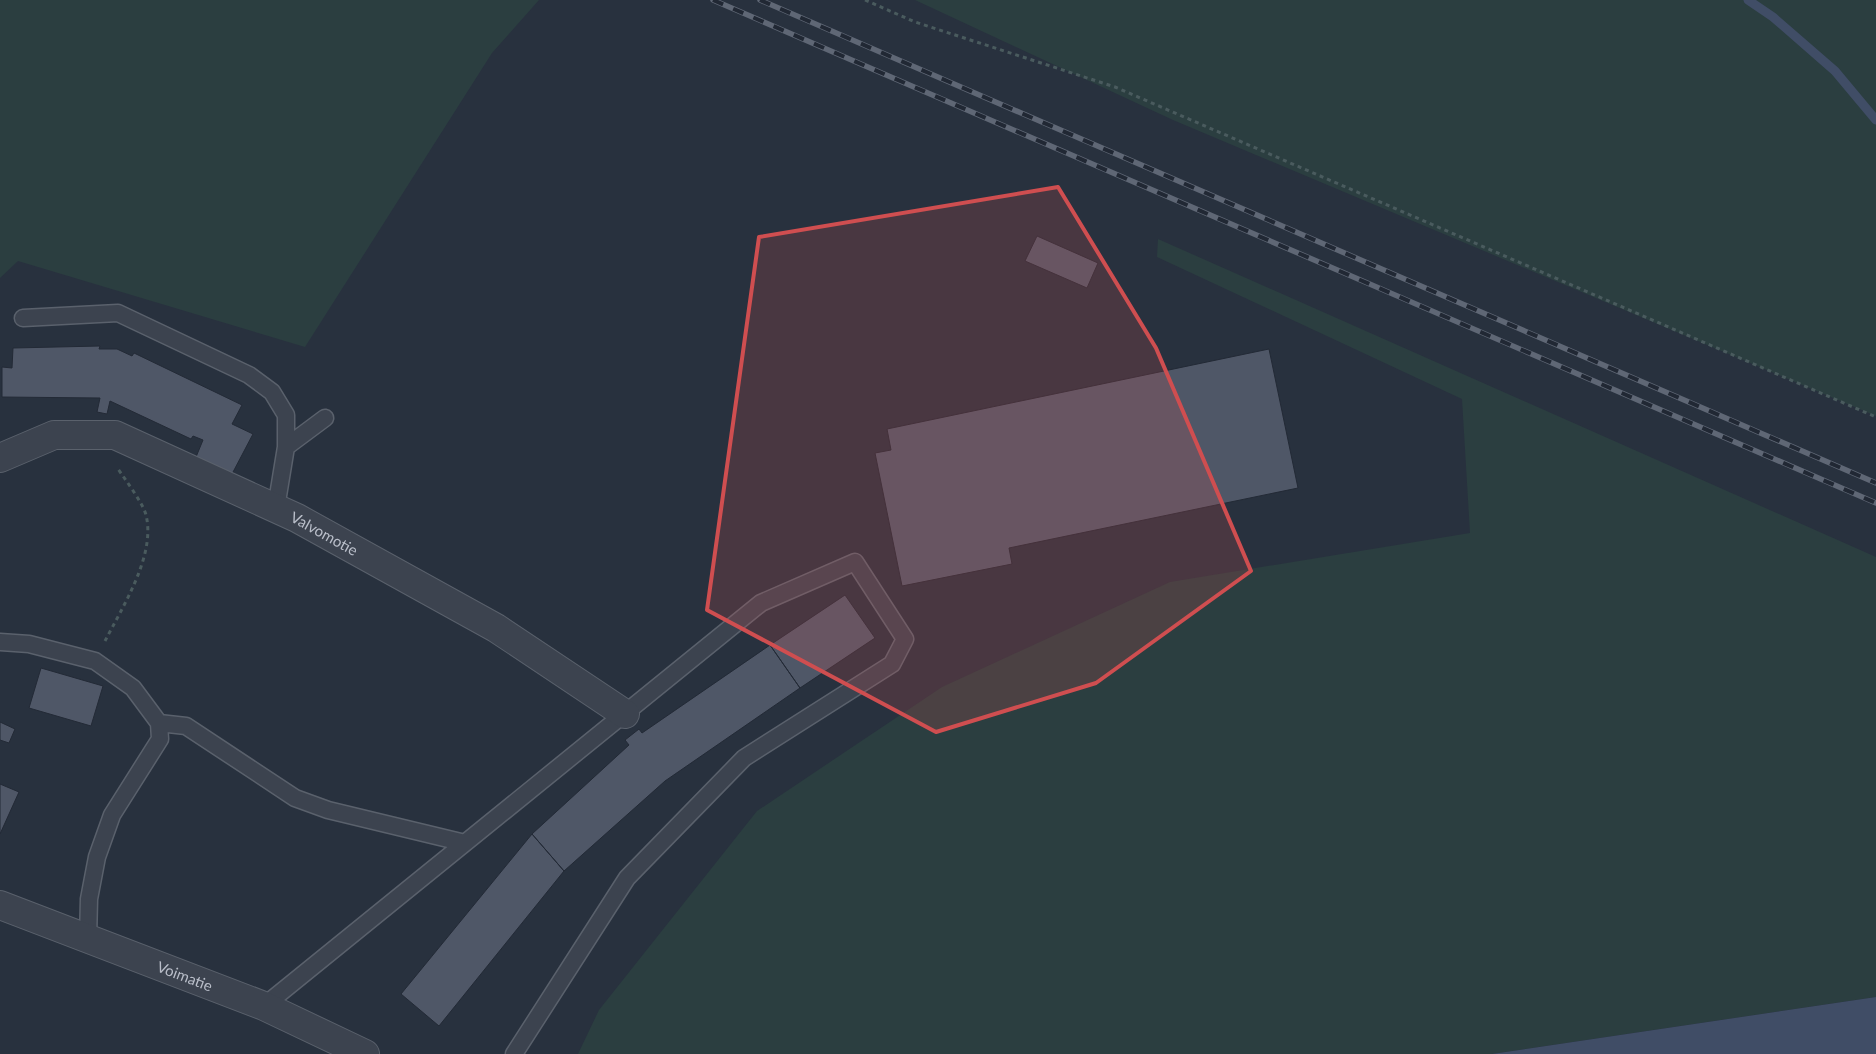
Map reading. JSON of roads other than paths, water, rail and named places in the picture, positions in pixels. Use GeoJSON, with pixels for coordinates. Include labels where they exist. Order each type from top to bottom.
{"type":"FeatureCollection","features":[{"type":"Feature","properties":{"kind":"street","name":"Valvomotie"},"geometry":{"type":"LineString","coordinates":[[0,458],[54,435],[115,435],[297,518],[496,628],[625,714]]}},
{"type":"Feature","properties":{"kind":"street","name":"Voimatie"},"geometry":{"type":"LineString","coordinates":[[0,904],[264,1006],[365,1054]]}},
{"type":"Feature","properties":{"kind":"lane"},"geometry":{"type":"LineString","coordinates":[[23,318],[118,313],[249,375],[272,392],[286,415],[286,447],[276,508]]}},
{"type":"Feature","properties":{"kind":"lane"},"geometry":{"type":"LineString","coordinates":[[286,447],[325,418]]}},
{"type":"Feature","properties":{"kind":"lane"},"geometry":{"type":"LineString","coordinates":[[264,1006],[761,603],[855,562],[905,639],[892,664],[744,758],[627,878],[514,1054]]}},
{"type":"Feature","properties":{"kind":"lane"},"geometry":{"type":"LineString","coordinates":[[0,642],[29,644],[95,661],[133,688],[159,723],[160,739],[112,815],[97,857],[89,899],[88,938]]}},
{"type":"Feature","properties":{"kind":"lane"},"geometry":{"type":"LineString","coordinates":[[159,723],[186,726],[295,798],[328,810],[464,843]]}},
{"type":"Feature","properties":{"kind":"water"},"geometry":{"type":"Polygon","coordinates":[[[1876,997],[1876,1054],[1492,1054],[1876,997]]]}},
{"type":"Feature","properties":{"kind":"waterway"},"geometry":{"type":"LineString","coordinates":[[1748,0],[1773,17],[1835,71],[1876,120]]}},
{"type":"Feature","properties":{"kind":"railway"},"geometry":{"type":"LineString","coordinates":[[713,0],[1876,503]]}},
{"type":"Feature","properties":{"kind":"railway"},"geometry":{"type":"LineString","coordinates":[[760,0],[1876,483]]}}]}
